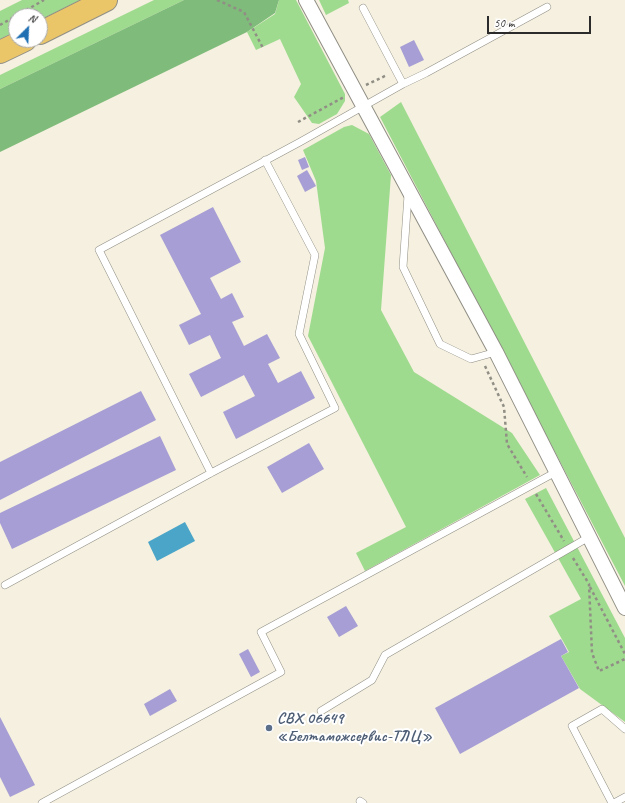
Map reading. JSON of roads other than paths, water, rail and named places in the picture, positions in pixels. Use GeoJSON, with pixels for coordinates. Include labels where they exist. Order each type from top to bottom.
{"type":"FeatureCollection","features":[{"type":"Feature","properties":{"kind":"highway"},"geometry":{"type":"LineString","coordinates":[[48,29],[106,0]]}},
{"type":"Feature","properties":{"kind":"street"},"geometry":{"type":"LineString","coordinates":[[306,0],[496,352],[625,608]]}},
{"type":"Feature","properties":{"kind":"lane"},"geometry":{"type":"LineString","coordinates":[[210,473],[98,250],[300,142],[403,84],[426,73],[546,7]]}},
{"type":"Feature","properties":{"kind":"lane"},"geometry":{"type":"LineString","coordinates":[[363,8],[403,84]]}},
{"type":"Feature","properties":{"kind":"lane"},"geometry":{"type":"LineString","coordinates":[[5,585],[210,473],[335,408],[299,334],[315,254],[265,160]]}},
{"type":"Feature","properties":{"kind":"lane"},"geometry":{"type":"LineString","coordinates":[[409,189],[403,266],[440,344],[471,359],[496,352]]}},
{"type":"Feature","properties":{"kind":"lane"},"geometry":{"type":"LineString","coordinates":[[42,803],[281,672],[261,632],[556,472]]}},
{"type":"Feature","properties":{"kind":"lane"},"geometry":{"type":"LineString","coordinates":[[321,711],[372,680],[385,655],[589,537]]}},
{"type":"Feature","properties":{"kind":"lane"},"geometry":{"type":"LineString","coordinates":[[625,729],[602,709],[572,726],[613,803],[625,797]]}},
{"type":"Feature","properties":{"kind":"water"},"geometry":{"type":"Polygon","coordinates":[[[185,522],[195,541],[157,561],[148,542],[185,522]]]}},
{"type":"Feature","properties":{"kind":"place","name":"СВХ 06649 «Белтаможсервис-ТЛЦ»"},"geometry":{"type":"Point","coordinates":[269,728]}}]}
